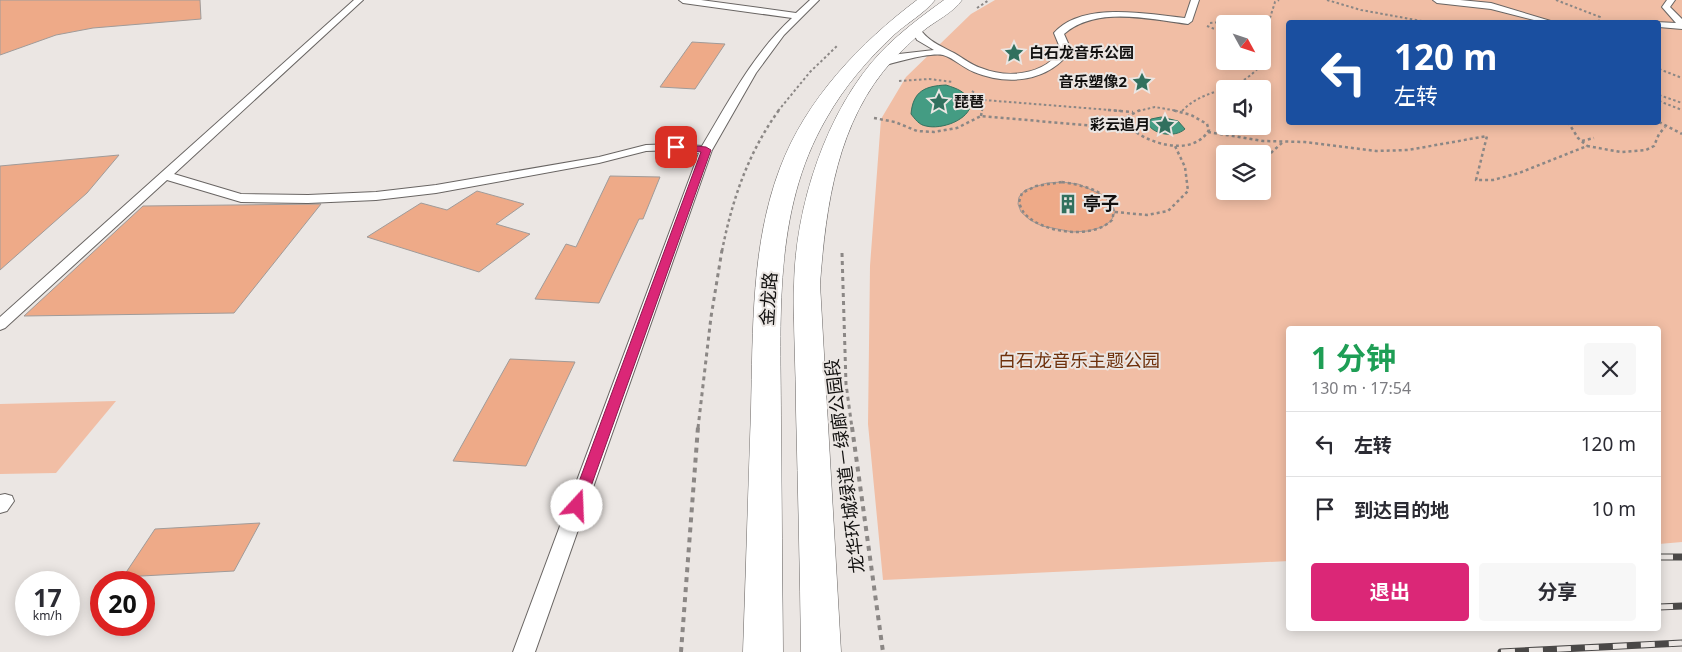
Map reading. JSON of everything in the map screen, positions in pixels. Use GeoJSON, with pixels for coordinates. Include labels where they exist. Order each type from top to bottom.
{"type":"FeatureCollection","features":[{"type":"Feature","properties":{"kind":"main road","name":"金龙路"},"geometry":{"type":"LineString","coordinates":[[763,652],[767,323],[771,266],[780,210],[792,167],[812,125],[833,90],[858,60],[883,35],[927,0]]}},
{"type":"Feature","properties":{"kind":"main road","name":"金龙路"},"geometry":{"type":"LineString","coordinates":[[821,652],[807,284],[810,239],[816,202],[825,166],[840,128],[854,100],[889,73],[915,28],[954,0]]}},
{"type":"Feature","properties":{"kind":"lane"},"geometry":{"type":"LineString","coordinates":[[0,325],[359,0]]}},
{"type":"Feature","properties":{"kind":"lane"},"geometry":{"type":"LineString","coordinates":[[683,0],[798,16]]}},
{"type":"Feature","properties":{"kind":"lane"},"geometry":{"type":"LineString","coordinates":[[524,652],[706,150],[751,72],[781,33],[815,0]]}},
{"type":"Feature","properties":{"kind":"lane"},"geometry":{"type":"LineString","coordinates":[[915,28],[917,34],[926,43],[981,72],[1022,77],[1050,68],[1062,58],[1066,50],[1059,33],[1069,24],[1094,16],[1132,16],[1188,21],[1195,0]]}},
{"type":"Feature","properties":{"kind":"lane"},"geometry":{"type":"LineString","coordinates":[[1437,0],[1491,6],[1543,20]]}},
{"type":"Feature","properties":{"kind":"lane"},"geometry":{"type":"LineString","coordinates":[[1671,0],[1666,7],[1682,25]]}},
{"type":"Feature","properties":{"kind":"lane"},"geometry":{"type":"LineString","coordinates":[[1661,24],[1682,25]]}},
{"type":"Feature","properties":{"kind":"lane"},"geometry":{"type":"LineString","coordinates":[[889,73],[899,57],[946,52]]}},
{"type":"Feature","properties":{"kind":"lane"},"geometry":{"type":"LineString","coordinates":[[165,175],[193,186],[241,198],[308,199],[376,196],[436,189],[598,160],[646,148],[676,147],[706,150]]}},
{"type":"Feature","properties":{"kind":"lane"},"geometry":{"type":"LineString","coordinates":[[0,501],[5,501],[0,506]]}},
{"type":"Feature","properties":{"kind":"path"},"geometry":{"type":"LineString","coordinates":[[1201,23],[1270,18],[1275,2],[1280,0]]}},
{"type":"Feature","properties":{"kind":"path"},"geometry":{"type":"LineString","coordinates":[[1327,0],[1361,10],[1416,20]]}},
{"type":"Feature","properties":{"kind":"path"},"geometry":{"type":"LineString","coordinates":[[1556,0],[1600,17],[1599,20]]}},
{"type":"Feature","properties":{"kind":"path"},"geometry":{"type":"LineString","coordinates":[[1182,111],[1190,101],[1206,94],[1238,85],[1251,77],[1257,70]]}},
{"type":"Feature","properties":{"kind":"path"},"geometry":{"type":"LineString","coordinates":[[1661,70],[1682,78]]}},
{"type":"Feature","properties":{"kind":"path"},"geometry":{"type":"LineString","coordinates":[[889,73],[904,76]]}},
{"type":"Feature","properties":{"kind":"path"},"geometry":{"type":"LineString","coordinates":[[889,73],[956,83]]}},
{"type":"Feature","properties":{"kind":"path"},"geometry":{"type":"LineString","coordinates":[[889,73],[893,89]]}},
{"type":"Feature","properties":{"kind":"path"},"geometry":{"type":"LineString","coordinates":[[874,118],[894,122],[917,131],[934,132],[957,128],[980,116],[1129,129],[1148,140],[1174,144],[1198,142],[1205,138],[1208,132],[1203,121],[1182,111],[1155,108],[1133,112],[984,100],[971,90]]}},
{"type":"Feature","properties":{"kind":"path"},"geometry":{"type":"LineString","coordinates":[[1661,96],[1682,103]]}},
{"type":"Feature","properties":{"kind":"path"},"geometry":{"type":"LineString","coordinates":[[980,116],[984,100]]}},
{"type":"Feature","properties":{"kind":"path"},"geometry":{"type":"LineString","coordinates":[[1661,102],[1682,110]]}},
{"type":"Feature","properties":{"kind":"path"},"geometry":{"type":"LineString","coordinates":[[870,128],[878,111]]}},
{"type":"Feature","properties":{"kind":"path"},"geometry":{"type":"LineString","coordinates":[[1129,129],[1125,122],[1127,116],[1133,112]]}},
{"type":"Feature","properties":{"kind":"path"},"geometry":{"type":"LineString","coordinates":[[1661,124],[1682,134]]}},
{"type":"Feature","properties":{"kind":"path"},"geometry":{"type":"LineString","coordinates":[[1570,125],[1587,146]]}},
{"type":"Feature","properties":{"kind":"path"},"geometry":{"type":"LineString","coordinates":[[1208,132],[1264,141],[1305,142],[1376,151],[1408,150],[1487,136],[1476,180],[1492,180],[1519,173],[1587,146],[1621,152],[1646,150],[1654,146],[1659,134],[1665,127]]}},
{"type":"Feature","properties":{"kind":"path"},"geometry":{"type":"LineString","coordinates":[[1582,141],[1594,138]]}},
{"type":"Feature","properties":{"kind":"path"},"geometry":{"type":"LineString","coordinates":[[1271,153],[1284,142]]}},
{"type":"Feature","properties":{"kind":"path"},"geometry":{"type":"LineString","coordinates":[[1115,212],[1147,216],[1168,211],[1188,192],[1188,174],[1185,163],[1174,144]]}},
{"type":"Feature","properties":{"kind":"path"},"geometry":{"type":"LineString","coordinates":[[1062,182],[1078,184],[1105,196],[1112,204],[1115,212],[1111,221],[1102,227],[1088,231],[1073,232],[1042,226],[1030,220],[1021,212],[1018,204],[1019,197],[1025,190],[1041,184],[1062,182]]}},
{"type":"Feature","properties":{"kind":"path","name":"龙华环城绿道－绿廊公园段"},"geometry":{"type":"LineString","coordinates":[[842,248],[846,384],[883,652]]}},
{"type":"Feature","properties":{"kind":"green space","name":"白石龙音乐主题公园"},"geometry":{"type":"Polygon","coordinates":[[[995,0],[1682,0],[1682,542],[1661,544],[1661,326],[1286,326],[1286,561],[883,580],[868,424],[870,266],[881,119],[906,77],[971,14],[995,0]]]}},
{"type":"Feature","properties":{"kind":"green space"},"geometry":{"type":"Polygon","coordinates":[[[116,401],[56,473],[0,474],[0,404],[116,401]]]}},
{"type":"Feature","properties":{"kind":"shaded area"},"geometry":{"type":"Polygon","coordinates":[[[946,85],[964,93],[971,103],[966,114],[947,125],[932,127],[919,123],[911,114],[917,95],[926,89],[946,85]]]}},
{"type":"Feature","properties":{"kind":"shaded area"},"geometry":{"type":"Polygon","coordinates":[[[1161,117],[1178,121],[1185,129],[1176,134],[1165,134],[1155,131],[1148,124],[1151,119],[1161,117]]]}},
{"type":"Feature","properties":{"kind":"building"},"geometry":{"type":"Polygon","coordinates":[[[0,0],[200,0],[201,19],[93,28],[56,35],[0,55],[0,0]]]}},
{"type":"Feature","properties":{"kind":"building"},"geometry":{"type":"Polygon","coordinates":[[[692,42],[725,44],[695,89],[660,87],[692,42]]]}},
{"type":"Feature","properties":{"kind":"building"},"geometry":{"type":"Polygon","coordinates":[[[119,155],[87,193],[0,270],[0,166],[119,155]]]}},
{"type":"Feature","properties":{"kind":"building"},"geometry":{"type":"Polygon","coordinates":[[[610,176],[660,177],[643,219],[639,219],[599,303],[535,299],[566,244],[576,247],[610,176]]]}},
{"type":"Feature","properties":{"kind":"building"},"geometry":{"type":"Polygon","coordinates":[[[1047,183],[1078,184],[1105,196],[1112,204],[1115,212],[1111,221],[1102,227],[1088,231],[1073,232],[1042,226],[1030,220],[1021,212],[1018,204],[1019,197],[1025,190],[1047,183]]]}},
{"type":"Feature","properties":{"kind":"building"},"geometry":{"type":"Polygon","coordinates":[[[477,191],[524,204],[496,224],[530,234],[479,272],[367,237],[421,203],[447,210],[477,191]]]}},
{"type":"Feature","properties":{"kind":"building"},"geometry":{"type":"Polygon","coordinates":[[[321,204],[234,313],[24,316],[143,206],[321,204]]]}},
{"type":"Feature","properties":{"kind":"building"},"geometry":{"type":"Polygon","coordinates":[[[510,359],[575,362],[526,466],[453,461],[510,359]]]}},
{"type":"Feature","properties":{"kind":"building"},"geometry":{"type":"Polygon","coordinates":[[[260,523],[234,571],[155,575],[155,571],[127,571],[155,529],[260,523]]]}},
{"type":"Feature","properties":{"kind":"railway"},"geometry":{"type":"LineString","coordinates":[[1661,557],[1682,557]]}},
{"type":"Feature","properties":{"kind":"railway"},"geometry":{"type":"LineString","coordinates":[[1661,607],[1682,606]]}},
{"type":"Feature","properties":{"kind":"railway"},"geometry":{"type":"LineString","coordinates":[[1501,652],[1682,643]]}},
{"type":"Feature","properties":{"kind":"place","name":"白石龙音乐公园"},"geometry":{"type":"Point","coordinates":[1014,53]}},
{"type":"Feature","properties":{"kind":"place","name":"音乐塑像2"},"geometry":{"type":"Point","coordinates":[1142,82]}},
{"type":"Feature","properties":{"kind":"place","name":"琵琶"},"geometry":{"type":"Point","coordinates":[939,102]}},
{"type":"Feature","properties":{"kind":"place","name":"彩云追月"},"geometry":{"type":"Point","coordinates":[1165,125]}},
{"type":"Feature","properties":{"kind":"place","name":"亭子"},"geometry":{"type":"Point","coordinates":[1068,204]}},
{"type":"Feature","properties":{"kind":"route"},"geometry":{"type":"LineString","coordinates":[[577,506],[706,150],[676,147]]}}]}
